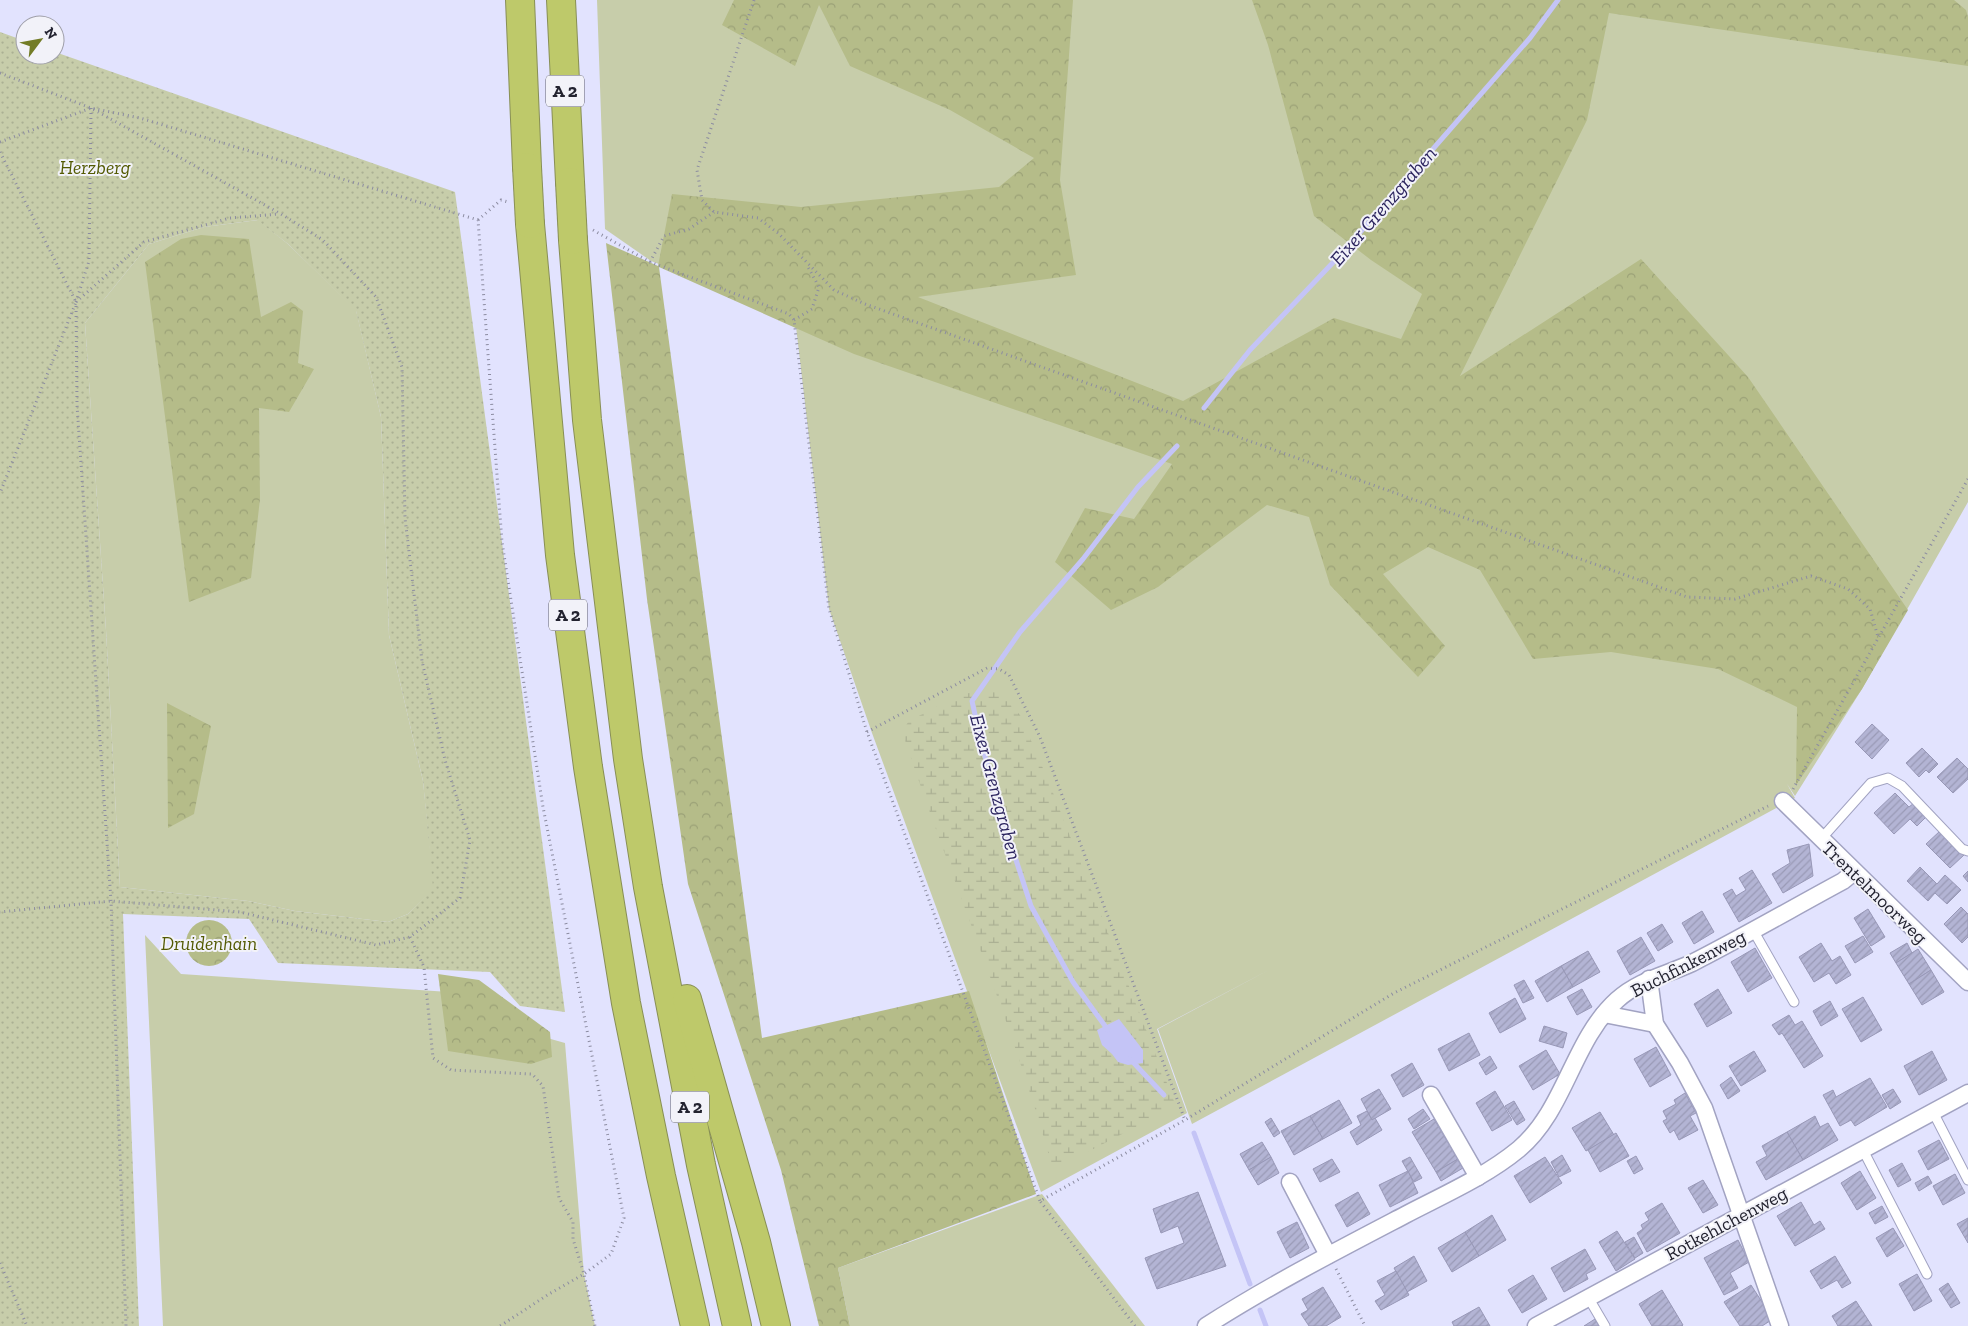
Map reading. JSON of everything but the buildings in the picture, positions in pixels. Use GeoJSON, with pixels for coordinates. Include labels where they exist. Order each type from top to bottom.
{"type":"FeatureCollection","features":[{"type":"Feature","properties":{"kind":"highway","name":"A 2"},"geometry":{"type":"LineString","coordinates":[[520,0],[530,224],[560,555],[588,767],[626,1004],[692,1322]]}},
{"type":"Feature","properties":{"kind":"highway","name":"A 2"},"geometry":{"type":"LineString","coordinates":[[561,0],[570,182],[579,233],[587,420],[628,759],[648,887],[701,1165],[736,1326]]}},
{"type":"Feature","properties":{"kind":"highway"},"geometry":{"type":"LineString","coordinates":[[648,887],[679,969],[703,1062],[756,1242],[776,1326]]}},
{"type":"Feature","properties":{"kind":"street","name":"Trentelmoorweg"},"geometry":{"type":"LineString","coordinates":[[1783,801],[1968,982]]}},
{"type":"Feature","properties":{"kind":"street","name":"Buchfinkenweg"},"geometry":{"type":"LineString","coordinates":[[1206,1326],[1328,1255],[1478,1177],[1520,1148],[1538,1129],[1553,1108],[1589,1035],[1604,1014],[1633,987],[1690,964],[1843,881],[1854,872]]}},
{"type":"Feature","properties":{"kind":"street"},"geometry":{"type":"LineString","coordinates":[[1649,979],[1655,1024],[1704,1108],[1780,1326]]}},
{"type":"Feature","properties":{"kind":"street"},"geometry":{"type":"LineString","coordinates":[[1604,1014],[1655,1024]]}},
{"type":"Feature","properties":{"kind":"street","name":"Rotkehlchenweg"},"geometry":{"type":"LineString","coordinates":[[1536,1326],[1968,1093]]}},
{"type":"Feature","properties":{"kind":"street"},"geometry":{"type":"LineString","coordinates":[[1431,1094],[1478,1177]]}},
{"type":"Feature","properties":{"kind":"street"},"geometry":{"type":"LineString","coordinates":[[1290,1182],[1328,1255]]}},
{"type":"Feature","properties":{"kind":"lane"},"geometry":{"type":"LineString","coordinates":[[1821,839],[1871,783],[1888,778],[1902,786],[1962,849],[1968,851]]}},
{"type":"Feature","properties":{"kind":"lane"},"geometry":{"type":"LineString","coordinates":[[1754,930],[1794,1002]]}},
{"type":"Feature","properties":{"kind":"lane"},"geometry":{"type":"LineString","coordinates":[[1933,1112],[1968,1180]]}},
{"type":"Feature","properties":{"kind":"lane"},"geometry":{"type":"LineString","coordinates":[[1863,1150],[1927,1274]]}},
{"type":"Feature","properties":{"kind":"lane"},"geometry":{"type":"LineString","coordinates":[[1588,1297],[1605,1326]]}},
{"type":"Feature","properties":{"kind":"path"},"geometry":{"type":"LineString","coordinates":[[754,0],[697,170],[702,200],[714,212],[758,218],[778,233],[834,290],[866,304],[1687,597],[1736,599],[1811,576],[1848,589],[1870,609],[1878,637]]}},
{"type":"Feature","properties":{"kind":"path"},"geometry":{"type":"LineString","coordinates":[[0,73],[91,108],[280,214],[323,240],[376,297],[402,367],[405,518],[422,662],[446,760],[470,840],[460,898],[410,937],[376,945],[240,912],[111,901],[0,912]]}},
{"type":"Feature","properties":{"kind":"path"},"geometry":{"type":"LineString","coordinates":[[0,493],[76,302],[89,261],[91,108]]}},
{"type":"Feature","properties":{"kind":"path"},"geometry":{"type":"LineString","coordinates":[[0,142],[91,108],[140,118],[478,220]]}},
{"type":"Feature","properties":{"kind":"path"},"geometry":{"type":"LineString","coordinates":[[0,152],[76,302],[77,405],[111,901],[126,1326]]}},
{"type":"Feature","properties":{"kind":"path"},"geometry":{"type":"LineString","coordinates":[[478,220],[501,200],[510,203]]}},
{"type":"Feature","properties":{"kind":"path"},"geometry":{"type":"LineString","coordinates":[[650,262],[664,236],[689,229],[714,212]]}},
{"type":"Feature","properties":{"kind":"path"},"geometry":{"type":"LineString","coordinates":[[76,302],[144,242],[230,218],[280,214]]}},
{"type":"Feature","properties":{"kind":"path"},"geometry":{"type":"LineString","coordinates":[[478,220],[502,542],[543,807],[624,1218],[611,1254],[584,1274],[500,1326]]}},
{"type":"Feature","properties":{"kind":"path"},"geometry":{"type":"LineString","coordinates":[[579,233],[650,262],[789,314],[794,320],[829,609],[867,732],[1040,1201],[1135,1326]]}},
{"type":"Feature","properties":{"kind":"path"},"geometry":{"type":"LineString","coordinates":[[794,320],[812,309],[819,288],[807,264]]}},
{"type":"Feature","properties":{"kind":"path"},"geometry":{"type":"LineString","coordinates":[[1040,1201],[1185,1120],[1394,993],[1576,904],[1758,809],[1783,801],[1794,788],[1840,709],[1878,637],[1968,479]]}},
{"type":"Feature","properties":{"kind":"path"},"geometry":{"type":"LineString","coordinates":[[867,732],[987,668],[999,669],[1008,675],[1040,737],[1185,1120]]}},
{"type":"Feature","properties":{"kind":"path"},"geometry":{"type":"LineString","coordinates":[[410,937],[424,967],[433,1058],[450,1070],[532,1074],[542,1086],[560,1198],[573,1222],[573,1239],[584,1274],[595,1326]]}},
{"type":"Feature","properties":{"kind":"path"},"geometry":{"type":"LineString","coordinates":[[1328,1255],[1365,1326]]}},
{"type":"Feature","properties":{"kind":"path"},"geometry":{"type":"LineString","coordinates":[[0,1263],[27,1326]]}},
{"type":"Feature","properties":{"kind":"green space"},"geometry":{"type":"Polygon","coordinates":[[[597,0],[1968,0],[1968,502],[1862,689],[1795,796],[1787,784],[1795,798],[1192,1124],[1158,1029],[1278,965],[1157,1029],[1187,1113],[1041,1192],[872,733],[829,609],[795,318],[790,313],[651,261],[605,229],[597,0]]]}},
{"type":"Feature","properties":{"kind":"green space"},"geometry":{"type":"Polygon","coordinates":[[[734,0],[1073,0],[1060,180],[1076,275],[918,297],[1183,401],[1334,318],[1401,339],[1422,294],[1371,260],[1314,216],[1268,45],[1252,0],[1954,0],[1966,10],[1968,17],[1968,66],[1609,13],[1587,120],[1460,376],[1641,259],[1748,377],[1908,610],[1862,689],[1796,785],[1797,707],[1718,669],[1611,652],[1533,659],[1480,570],[1428,547],[1383,574],[1445,646],[1418,677],[1330,585],[1309,517],[1267,505],[1158,587],[1111,610],[1055,562],[1085,508],[1134,519],[1172,464],[854,354],[659,267],[762,1038],[969,991],[1036,1194],[838,1268],[850,1326],[819,1326],[781,1170],[688,884],[647,599],[606,243],[658,266],[672,194],[801,207],[999,187],[1034,158],[950,110],[850,66],[819,5],[795,66],[722,25],[734,0]]]}},
{"type":"Feature","properties":{"kind":"green space","name":"Herzberg"},"geometry":{"type":"Polygon","coordinates":[[[0,32],[15,37],[15,65],[65,65],[65,56],[455,192],[565,1012],[520,1006],[490,972],[278,963],[249,919],[123,914],[139,1326],[0,1326],[0,32]],[[257,220],[204,227],[149,244],[85,323],[106,630],[120,887],[248,901],[295,911],[388,922],[408,914],[433,888],[423,781],[389,635],[381,417],[356,311],[288,244],[257,220]]]}},
{"type":"Feature","properties":{"kind":"green space"},"geometry":{"type":"Polygon","coordinates":[[[258,220],[288,244],[356,310],[381,417],[389,635],[423,781],[434,888],[408,914],[388,922],[295,911],[248,901],[120,887],[106,630],[85,323],[149,244],[204,227],[258,220]]]}},
{"type":"Feature","properties":{"kind":"green space"},"geometry":{"type":"Polygon","coordinates":[[[201,235],[249,239],[261,317],[291,302],[303,311],[298,363],[314,369],[289,412],[259,408],[260,499],[251,578],[189,602],[145,262],[181,239],[201,235]]]}},
{"type":"Feature","properties":{"kind":"green space"},"geometry":{"type":"Polygon","coordinates":[[[997,690],[1020,715],[1048,780],[1176,1106],[1053,1170],[1019,1059],[902,731],[909,721],[961,694],[997,690]]]}},
{"type":"Feature","properties":{"kind":"green space"},"geometry":{"type":"Polygon","coordinates":[[[167,703],[211,726],[194,814],[168,828],[167,703]]]}},
{"type":"Feature","properties":{"kind":"green space","name":"Druidenhain"},"geometry":{"type":"Polygon","coordinates":[[[205,920],[213,920],[222,924],[228,930],[232,943],[228,956],[222,962],[213,966],[205,966],[196,962],[190,956],[186,947],[186,939],[190,930],[196,924],[205,920]]]}},
{"type":"Feature","properties":{"kind":"green space"},"geometry":{"type":"Polygon","coordinates":[[[145,935],[181,974],[464,993],[497,1024],[565,1043],[584,1274],[595,1326],[163,1326],[145,935]]]}},
{"type":"Feature","properties":{"kind":"green space"},"geometry":{"type":"Polygon","coordinates":[[[438,974],[479,980],[550,1032],[552,1057],[531,1064],[448,1051],[438,974]]]}},
{"type":"Feature","properties":{"kind":"green space"},"geometry":{"type":"Polygon","coordinates":[[[1042,1194],[1145,1326],[850,1326],[838,1268],[1042,1194]]]}},
{"type":"Feature","properties":{"kind":"water"},"geometry":{"type":"Polygon","coordinates":[[[1119,1019],[1143,1050],[1143,1063],[1128,1065],[1118,1062],[1102,1045],[1097,1030],[1119,1019]]]}},
{"type":"Feature","properties":{"kind":"waterway","name":"Eixer Grenzgraben"},"geometry":{"type":"LineString","coordinates":[[1204,408],[1250,350],[1342,253],[1530,38],[1558,0]]}},
{"type":"Feature","properties":{"kind":"waterway","name":"Eixer Grenzgraben"},"geometry":{"type":"LineString","coordinates":[[1108,1030],[1073,982],[1031,906],[1003,820],[981,742],[972,701],[1020,632],[1083,559],[1138,487],[1177,446]]}},
{"type":"Feature","properties":{"kind":"waterway","name":"Eixer Grenzgraben"},"geometry":{"type":"LineString","coordinates":[[1130,1059],[1164,1095]]}},
{"type":"Feature","properties":{"kind":"waterway","name":"Eixer Grenzgraben"},"geometry":{"type":"LineString","coordinates":[[1194,1133],[1250,1284]]}},
{"type":"Feature","properties":{"kind":"waterway","name":"Eixer Grenzgraben"},"geometry":{"type":"LineString","coordinates":[[1260,1310],[1266,1326]]}}]}
